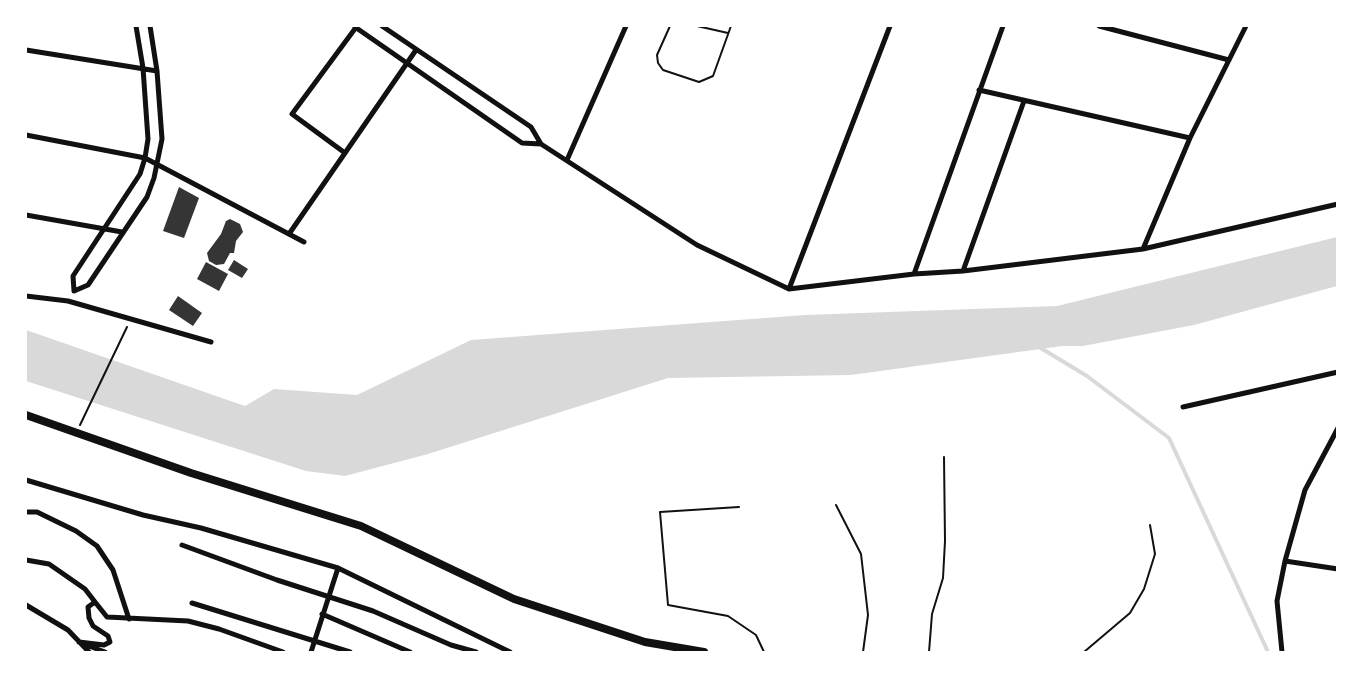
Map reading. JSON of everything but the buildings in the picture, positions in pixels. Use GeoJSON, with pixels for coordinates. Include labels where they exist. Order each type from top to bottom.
{"type":"FeatureCollection","features":[{"type":"Feature","properties":{"kind":"main road"},"geometry":{"type":"LineString","coordinates":[[26,415],[191,473],[360,526],[514,599],[645,642],[704,652]]}},
{"type":"Feature","properties":{"kind":"street"},"geometry":{"type":"LineString","coordinates":[[68,301],[74,291],[73,276],[140,174],[145,158],[148,139],[143,68],[136,26]]}},
{"type":"Feature","properties":{"kind":"street"},"geometry":{"type":"LineString","coordinates":[[74,291],[88,285],[147,197],[157,164],[162,140],[158,71],[150,26]]}},
{"type":"Feature","properties":{"kind":"street"},"geometry":{"type":"LineString","coordinates":[[345,153],[292,114],[355,26],[522,142],[541,144],[697,245],[789,289],[914,274],[963,272],[1143,249],[1338,204]]}},
{"type":"Feature","properties":{"kind":"street"},"geometry":{"type":"LineString","coordinates":[[382,26],[531,128],[541,144]]}},
{"type":"Feature","properties":{"kind":"street"},"geometry":{"type":"LineString","coordinates":[[567,160],[626,26]]}},
{"type":"Feature","properties":{"kind":"street"},"geometry":{"type":"LineString","coordinates":[[789,289],[890,26]]}},
{"type":"Feature","properties":{"kind":"street"},"geometry":{"type":"LineString","coordinates":[[914,274],[1003,26]]}},
{"type":"Feature","properties":{"kind":"street"},"geometry":{"type":"LineString","coordinates":[[1099,26],[1229,60]]}},
{"type":"Feature","properties":{"kind":"street"},"geometry":{"type":"LineString","coordinates":[[1143,249],[1190,138],[1246,26]]}},
{"type":"Feature","properties":{"kind":"street"},"geometry":{"type":"LineString","coordinates":[[26,50],[158,71]]}},
{"type":"Feature","properties":{"kind":"street"},"geometry":{"type":"LineString","coordinates":[[289,234],[416,50]]}},
{"type":"Feature","properties":{"kind":"street"},"geometry":{"type":"LineString","coordinates":[[979,90],[1190,138]]}},
{"type":"Feature","properties":{"kind":"street"},"geometry":{"type":"LineString","coordinates":[[963,272],[1024,101]]}},
{"type":"Feature","properties":{"kind":"street"},"geometry":{"type":"LineString","coordinates":[[26,135],[145,158],[304,242]]}},
{"type":"Feature","properties":{"kind":"street"},"geometry":{"type":"LineString","coordinates":[[26,215],[122,232]]}},
{"type":"Feature","properties":{"kind":"street"},"geometry":{"type":"LineString","coordinates":[[26,296],[68,301],[211,342]]}},
{"type":"Feature","properties":{"kind":"street"},"geometry":{"type":"LineString","coordinates":[[1183,407],[1338,372]]}},
{"type":"Feature","properties":{"kind":"street"},"geometry":{"type":"LineString","coordinates":[[1282,652],[1277,601],[1285,561],[1305,490],[1338,428]]}},
{"type":"Feature","properties":{"kind":"street"},"geometry":{"type":"LineString","coordinates":[[26,480],[143,515],[201,528],[338,568],[510,652]]}},
{"type":"Feature","properties":{"kind":"street"},"geometry":{"type":"LineString","coordinates":[[26,512],[37,512],[76,531],[97,546],[113,570],[129,619]]}},
{"type":"Feature","properties":{"kind":"street"},"geometry":{"type":"LineString","coordinates":[[182,545],[276,580],[373,611],[451,645],[476,652]]}},
{"type":"Feature","properties":{"kind":"street"},"geometry":{"type":"LineString","coordinates":[[26,560],[49,564],[86,589],[107,617],[188,621],[219,629],[283,652]]}},
{"type":"Feature","properties":{"kind":"street"},"geometry":{"type":"LineString","coordinates":[[1285,561],[1338,569]]}},
{"type":"Feature","properties":{"kind":"street"},"geometry":{"type":"LineString","coordinates":[[311,652],[338,568]]}},
{"type":"Feature","properties":{"kind":"street"},"geometry":{"type":"LineString","coordinates":[[79,642],[104,645],[110,642],[108,636],[93,626],[89,618],[88,607],[95,602]]}},
{"type":"Feature","properties":{"kind":"street"},"geometry":{"type":"LineString","coordinates":[[192,603],[350,652]]}},
{"type":"Feature","properties":{"kind":"street"},"geometry":{"type":"LineString","coordinates":[[26,605],[68,630],[89,652]]}},
{"type":"Feature","properties":{"kind":"street"},"geometry":{"type":"LineString","coordinates":[[322,614],[410,652]]}},
{"type":"Feature","properties":{"kind":"street"},"geometry":{"type":"LineString","coordinates":[[79,642],[105,652]]}},
{"type":"Feature","properties":{"kind":"lane"},"geometry":{"type":"LineString","coordinates":[[670,26],[657,55],[658,63],[663,70],[699,82],[713,76],[731,26]]}},
{"type":"Feature","properties":{"kind":"lane"},"geometry":{"type":"LineString","coordinates":[[697,26],[728,33]]}},
{"type":"Feature","properties":{"kind":"lane"},"geometry":{"type":"LineString","coordinates":[[929,652],[932,614],[944,568],[944,457]]}},
{"type":"Feature","properties":{"kind":"lane"},"geometry":{"type":"LineString","coordinates":[[836,505],[861,554],[868,615],[863,652]]}},
{"type":"Feature","properties":{"kind":"lane"},"geometry":{"type":"LineString","coordinates":[[739,507],[660,512],[668,605],[728,616],[756,635],[764,652]]}},
{"type":"Feature","properties":{"kind":"lane"},"geometry":{"type":"LineString","coordinates":[[1084,652],[1130,613],[1144,589],[1155,554],[1150,525]]}},
{"type":"Feature","properties":{"kind":"path"},"geometry":{"type":"LineString","coordinates":[[77,432],[125,333]]}},
{"type":"Feature","properties":{"kind":"shaded area"},"geometry":{"type":"Polygon","coordinates":[[[1337,237],[1337,286],[1194,325],[1083,346],[1062,346],[851,375],[668,378],[428,454],[345,476],[306,471],[26,381],[26,330],[245,406],[274,389],[357,395],[471,340],[805,315],[1057,306],[1337,237]]]}},
{"type":"Feature","properties":{"kind":"waterway"},"geometry":{"type":"LineString","coordinates":[[1039,347],[1087,376],[1169,438],[1268,652]]}}]}
